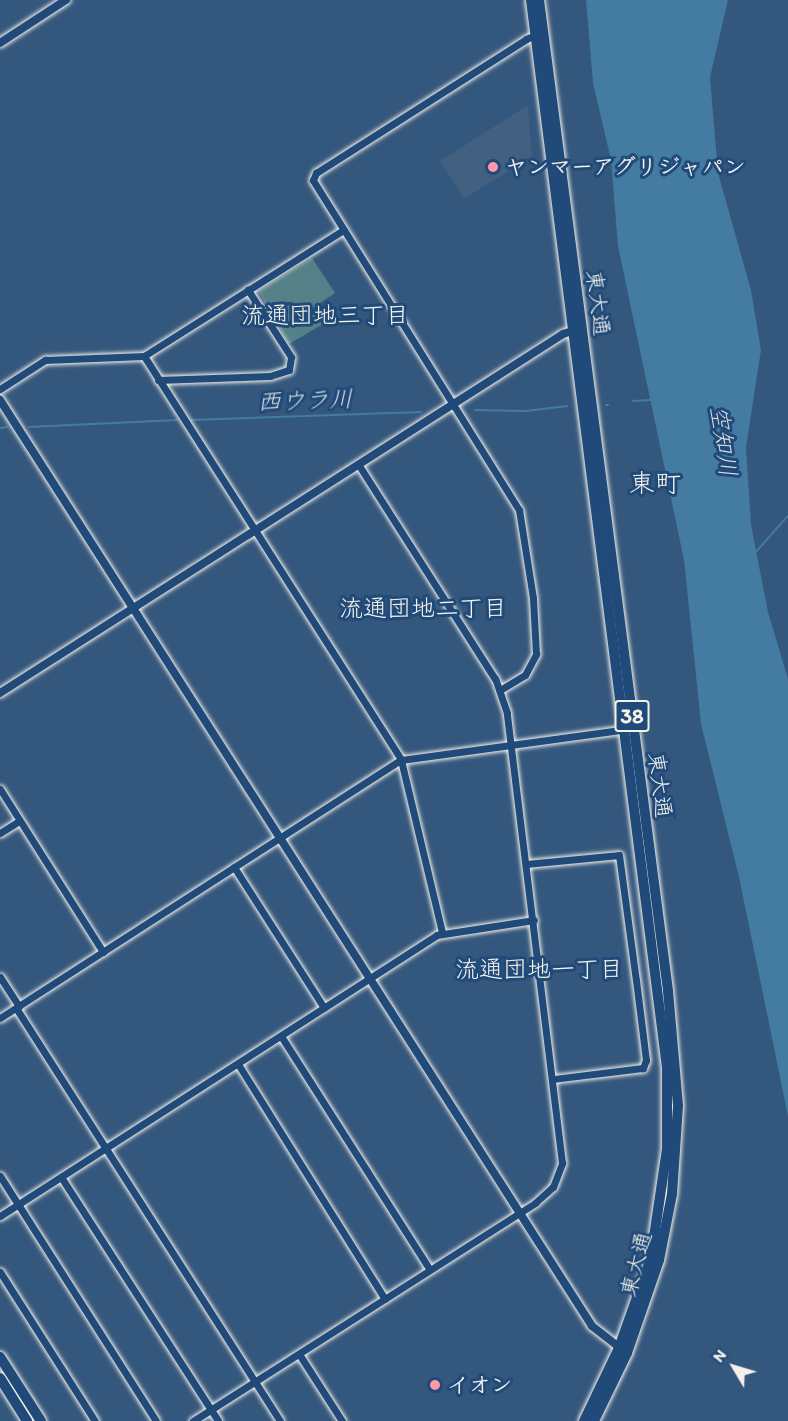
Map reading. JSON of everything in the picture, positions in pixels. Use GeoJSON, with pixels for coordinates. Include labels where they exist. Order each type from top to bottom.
{"type":"FeatureCollection","features":[{"type":"Feature","properties":{"kind":"highway","name":"東大通"},"geometry":{"type":"LineString","coordinates":[[531,0],[539,34],[629,729],[660,1002],[669,1109],[663,1193],[651,1258],[623,1351],[594,1421]]}},
{"type":"Feature","properties":{"kind":"highway","name":"東大通"},"geometry":{"type":"LineString","coordinates":[[539,0],[539,34]]}},
{"type":"Feature","properties":{"kind":"highway","name":"東大通"},"geometry":{"type":"LineString","coordinates":[[584,1421],[623,1351]]}},
{"type":"Feature","properties":{"kind":"highway"},"geometry":{"type":"LineString","coordinates":[[0,1357],[41,1421]]}},
{"type":"Feature","properties":{"kind":"highway"},"geometry":{"type":"LineString","coordinates":[[0,1378],[27,1421]]}},
{"type":"Feature","properties":{"kind":"street"},"geometry":{"type":"LineString","coordinates":[[0,43],[66,0]]}},
{"type":"Feature","properties":{"kind":"street"},"geometry":{"type":"LineString","coordinates":[[500,690],[525,675],[536,654],[522,524],[516,503],[314,184],[316,173],[539,34]]}},
{"type":"Feature","properties":{"kind":"street"},"geometry":{"type":"LineString","coordinates":[[0,389],[45,360],[144,356],[344,230]]}},
{"type":"Feature","properties":{"kind":"street"},"geometry":{"type":"LineString","coordinates":[[158,380],[270,376],[289,370],[291,357],[248,290]]}},
{"type":"Feature","properties":{"kind":"street"},"geometry":{"type":"LineString","coordinates":[[0,693],[454,403],[577,329]]}},
{"type":"Feature","properties":{"kind":"street"},"geometry":{"type":"LineString","coordinates":[[144,356],[400,760],[442,932]]}},
{"type":"Feature","properties":{"kind":"street"},"geometry":{"type":"LineString","coordinates":[[0,400],[592,1326],[623,1351]]}},
{"type":"Feature","properties":{"kind":"street"},"geometry":{"type":"LineString","coordinates":[[193,1421],[545,1195],[559,1174],[563,1154],[512,745],[500,690],[358,464]]}},
{"type":"Feature","properties":{"kind":"street"},"geometry":{"type":"LineString","coordinates":[[0,1018],[400,760],[629,729]]}},
{"type":"Feature","properties":{"kind":"street"},"geometry":{"type":"LineString","coordinates":[[0,789],[103,952]]}},
{"type":"Feature","properties":{"kind":"street"},"geometry":{"type":"LineString","coordinates":[[0,833],[19,821]]}},
{"type":"Feature","properties":{"kind":"street"},"geometry":{"type":"LineString","coordinates":[[527,864],[619,855],[641,1014],[646,1060],[643,1068],[554,1079]]}},
{"type":"Feature","properties":{"kind":"street"},"geometry":{"type":"LineString","coordinates":[[234,867],[324,1008]]}},
{"type":"Feature","properties":{"kind":"street"},"geometry":{"type":"LineString","coordinates":[[0,1216],[442,932],[534,920]]}},
{"type":"Feature","properties":{"kind":"street"},"geometry":{"type":"LineString","coordinates":[[0,977],[105,1148],[280,1421]]}},
{"type":"Feature","properties":{"kind":"street"},"geometry":{"type":"LineString","coordinates":[[281,1036],[430,1270]]}},
{"type":"Feature","properties":{"kind":"street"},"geometry":{"type":"LineString","coordinates":[[238,1064],[385,1299]]}},
{"type":"Feature","properties":{"kind":"street"},"geometry":{"type":"LineString","coordinates":[[0,1176],[156,1421]]}},
{"type":"Feature","properties":{"kind":"street"},"geometry":{"type":"LineString","coordinates":[[61,1177],[218,1421]]}},
{"type":"Feature","properties":{"kind":"street"},"geometry":{"type":"LineString","coordinates":[[0,1272],[95,1421]]}},
{"type":"Feature","properties":{"kind":"street"},"geometry":{"type":"LineString","coordinates":[[299,1354],[342,1421]]}},
{"type":"Feature","properties":{"kind":"shaded area"},"geometry":{"type":"Polygon","coordinates":[[[528,105],[532,156],[464,199],[440,161],[528,105]]]}},
{"type":"Feature","properties":{"kind":"green space"},"geometry":{"type":"Polygon","coordinates":[[[312,258],[335,293],[311,309],[323,324],[289,344],[258,291],[312,258]]]}},
{"type":"Feature","properties":{"kind":"water","name":"空知川"},"geometry":{"type":"Polygon","coordinates":[[[586,0],[728,0],[710,77],[718,173],[751,290],[761,350],[746,447],[751,525],[768,612],[788,679],[788,1116],[739,877],[701,724],[684,560],[618,246],[611,160],[593,83],[586,0]]]}},
{"type":"Feature","properties":{"kind":"waterway","name":"西ウラ川"},"geometry":{"type":"LineString","coordinates":[[633,401],[650,400]]}},
{"type":"Feature","properties":{"kind":"waterway","name":"西ウラ川"},"geometry":{"type":"LineString","coordinates":[[475,410],[526,411],[567,406]]}},
{"type":"Feature","properties":{"kind":"waterway","name":"西ウラ川"},"geometry":{"type":"LineString","coordinates":[[191,420],[421,412]]}},
{"type":"Feature","properties":{"kind":"waterway","name":"西ウラ川"},"geometry":{"type":"LineString","coordinates":[[29,427],[177,420]]}},
{"type":"Feature","properties":{"kind":"waterway","name":"西ウラ川"},"geometry":{"type":"LineString","coordinates":[[0,428],[7,427]]}},
{"type":"Feature","properties":{"kind":"waterway"},"geometry":{"type":"LineString","coordinates":[[755,553],[788,516]]}},
{"type":"Feature","properties":{"kind":"place","name":"ヤンマーアグリジャパン"},"geometry":{"type":"Point","coordinates":[493,167]}},
{"type":"Feature","properties":{"kind":"place","name":"イオン"},"geometry":{"type":"Point","coordinates":[435,1385]}},
{"type":"Feature","properties":{"kind":"district","name":"流通団地三丁目"},"geometry":{"type":"Point","coordinates":[325,315]}},
{"type":"Feature","properties":{"kind":"district","name":"東町"},"geometry":{"type":"Point","coordinates":[655,484]}},
{"type":"Feature","properties":{"kind":"district","name":"流通団地二丁目"},"geometry":{"type":"Point","coordinates":[423,608]}},
{"type":"Feature","properties":{"kind":"district","name":"流通団地一丁目"},"geometry":{"type":"Point","coordinates":[539,969]}}]}
